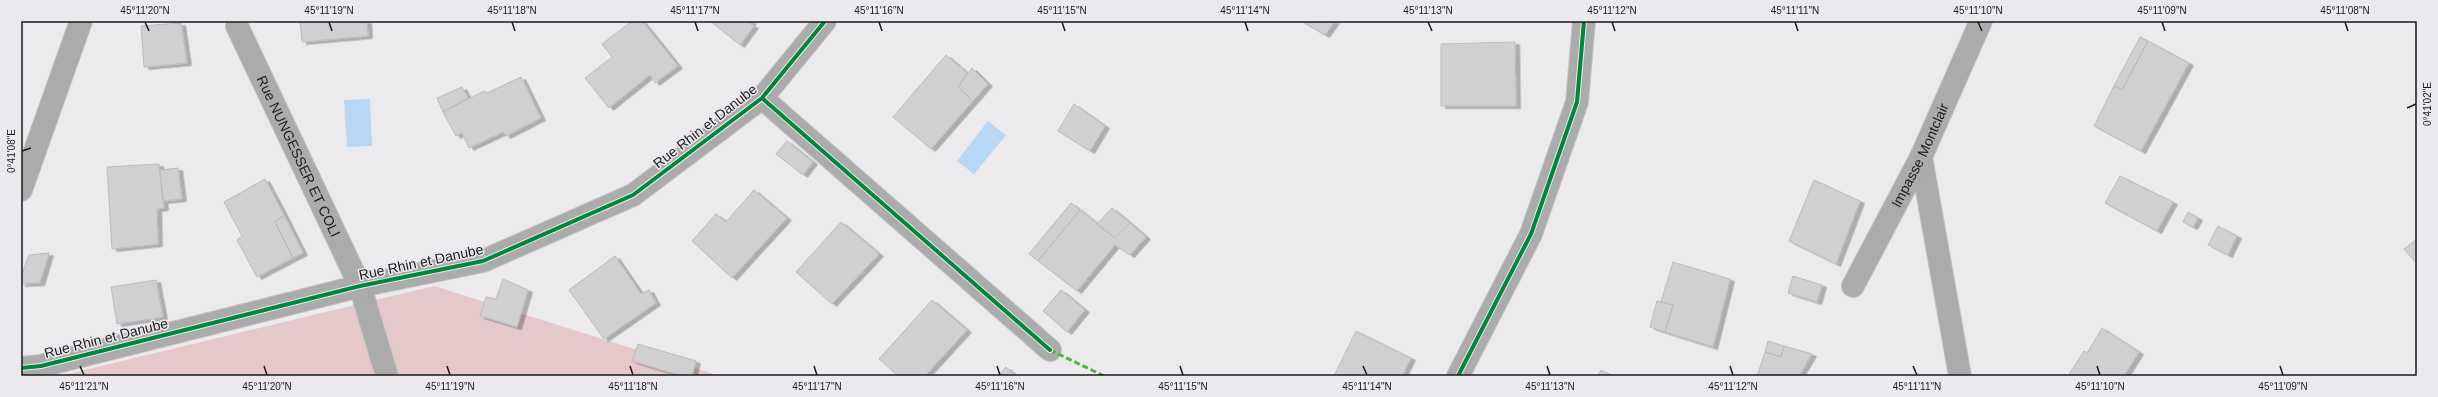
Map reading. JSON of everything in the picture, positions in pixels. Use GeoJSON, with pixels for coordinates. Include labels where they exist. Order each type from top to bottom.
{"type":"FeatureCollection","features":[{"type":"Feature","properties":{"kind":"street"},"geometry":{"type":"LineString","coordinates":[[21,190],[81,21]]}},
{"type":"Feature","properties":{"kind":"street","name":"Rue Rhin et Danube"},"geometry":{"type":"LineString","coordinates":[[21,368],[41,366],[360,286],[483,261],[633,196],[762,98],[825,21]]}},
{"type":"Feature","properties":{"kind":"street"},"geometry":{"type":"LineString","coordinates":[[1458,376],[1531,234],[1577,102],[1584,21]]}},
{"type":"Feature","properties":{"kind":"street","name":"Impasse Montclair"},"geometry":{"type":"LineString","coordinates":[[1853,286],[1921,157],[1981,21]]}},
{"type":"Feature","properties":{"kind":"street","name":"Rue NUNGESSER ET COLI"},"geometry":{"type":"LineString","coordinates":[[236,26],[360,286],[387,376]]}},
{"type":"Feature","properties":{"kind":"street"},"geometry":{"type":"LineString","coordinates":[[762,98],[1050,350]]}},
{"type":"Feature","properties":{"kind":"street"},"geometry":{"type":"LineString","coordinates":[[1921,157],[1960,376]]}},
{"type":"Feature","properties":{"kind":"shaded area"},"geometry":{"type":"Polygon","coordinates":[[[434,286],[720,376],[60,376],[434,286]]]}},
{"type":"Feature","properties":{"kind":"water"},"geometry":{"type":"Polygon","coordinates":[[[370,99],[372,146],[347,147],[344,100],[370,99]]]}},
{"type":"Feature","properties":{"kind":"water"},"geometry":{"type":"Polygon","coordinates":[[[988,121],[1006,135],[974,174],[957,161],[988,121]]]}},
{"type":"Feature","properties":{"kind":"building"},"geometry":{"type":"Polygon","coordinates":[[[300,21],[367,21],[368,36],[302,42],[300,21]]]}},
{"type":"Feature","properties":{"kind":"building"},"geometry":{"type":"Polygon","coordinates":[[[632,21],[642,21],[678,66],[655,83],[650,75],[609,108],[585,78],[612,57],[602,44],[632,21]]]}},
{"type":"Feature","properties":{"kind":"building"},"geometry":{"type":"Polygon","coordinates":[[[710,21],[752,21],[750,24],[754,26],[740,45],[710,21]]]}},
{"type":"Feature","properties":{"kind":"building"},"geometry":{"type":"Polygon","coordinates":[[[1301,21],[1335,21],[1325,35],[1301,21]]]}},
{"type":"Feature","properties":{"kind":"building"},"geometry":{"type":"Polygon","coordinates":[[[181,23],[187,63],[144,67],[141,26],[181,23]]]}},
{"type":"Feature","properties":{"kind":"building"},"geometry":{"type":"Polygon","coordinates":[[[2140,37],[2148,41],[2122,90],[2114,86],[2140,37]]]}},
{"type":"Feature","properties":{"kind":"building"},"geometry":{"type":"Polygon","coordinates":[[[2148,41],[2189,63],[2141,151],[2094,126],[2114,86],[2122,90],[2148,41]]]}},
{"type":"Feature","properties":{"kind":"building"},"geometry":{"type":"Polygon","coordinates":[[[1515,42],[1516,106],[1441,106],[1441,44],[1515,42]]]}},
{"type":"Feature","properties":{"kind":"building"},"geometry":{"type":"Polygon","coordinates":[[[946,55],[967,73],[958,87],[973,101],[931,149],[893,117],[946,55]]]}},
{"type":"Feature","properties":{"kind":"building"},"geometry":{"type":"Polygon","coordinates":[[[972,68],[988,84],[973,101],[958,87],[972,68]]]}},
{"type":"Feature","properties":{"kind":"building"},"geometry":{"type":"Polygon","coordinates":[[[521,77],[541,118],[506,136],[503,132],[469,148],[462,133],[456,136],[443,112],[484,91],[487,93],[521,77]]]}},
{"type":"Feature","properties":{"kind":"building"},"geometry":{"type":"Polygon","coordinates":[[[462,87],[468,98],[443,112],[437,98],[462,87]]]}},
{"type":"Feature","properties":{"kind":"building"},"geometry":{"type":"Polygon","coordinates":[[[1074,104],[1105,126],[1090,151],[1058,131],[1074,104]]]}},
{"type":"Feature","properties":{"kind":"building"},"geometry":{"type":"Polygon","coordinates":[[[787,141],[813,162],[803,175],[776,154],[787,141]]]}},
{"type":"Feature","properties":{"kind":"building"},"geometry":{"type":"Polygon","coordinates":[[[159,164],[164,208],[157,209],[158,244],[112,249],[107,167],[159,164]]]}},
{"type":"Feature","properties":{"kind":"building"},"geometry":{"type":"Polygon","coordinates":[[[178,168],[182,199],[163,201],[160,170],[178,168]]]}},
{"type":"Feature","properties":{"kind":"building"},"geometry":{"type":"Polygon","coordinates":[[[2120,176],[2173,202],[2157,231],[2105,203],[2120,176]]]}},
{"type":"Feature","properties":{"kind":"building"},"geometry":{"type":"Polygon","coordinates":[[[265,179],[284,215],[275,222],[293,258],[257,277],[237,240],[242,236],[224,202],[265,179]]]}},
{"type":"Feature","properties":{"kind":"building"},"geometry":{"type":"Polygon","coordinates":[[[1814,180],[1860,201],[1836,264],[1789,241],[1814,180]]]}},
{"type":"Feature","properties":{"kind":"building"},"geometry":{"type":"Polygon","coordinates":[[[754,190],[787,218],[732,278],[692,241],[716,214],[726,222],[754,190]]]}},
{"type":"Feature","properties":{"kind":"building"},"geometry":{"type":"Polygon","coordinates":[[[1071,203],[1080,210],[1038,261],[1029,254],[1071,203]]]}},
{"type":"Feature","properties":{"kind":"building"},"geometry":{"type":"Polygon","coordinates":[[[1112,208],[1130,223],[1115,238],[1097,224],[1112,208]]]}},
{"type":"Feature","properties":{"kind":"building"},"geometry":{"type":"Polygon","coordinates":[[[1080,210],[1115,238],[1130,223],[1146,237],[1130,255],[1115,245],[1077,291],[1038,261],[1080,210]]]}},
{"type":"Feature","properties":{"kind":"building"},"geometry":{"type":"Polygon","coordinates":[[[2188,212],[2198,218],[2193,227],[2183,222],[2188,212]]]}},
{"type":"Feature","properties":{"kind":"building"},"geometry":{"type":"Polygon","coordinates":[[[284,215],[303,253],[293,258],[275,222],[284,215]]]}},
{"type":"Feature","properties":{"kind":"building"},"geometry":{"type":"Polygon","coordinates":[[[841,222],[879,254],[832,304],[796,272],[841,222]]]}},
{"type":"Feature","properties":{"kind":"building"},"geometry":{"type":"Polygon","coordinates":[[[2218,226],[2237,236],[2228,255],[2208,245],[2218,226]]]}},
{"type":"Feature","properties":{"kind":"building"},"geometry":{"type":"Polygon","coordinates":[[[2417,239],[2417,264],[2404,249],[2417,239]]]}},
{"type":"Feature","properties":{"kind":"building"},"geometry":{"type":"Polygon","coordinates":[[[49,253],[40,283],[21,284],[21,276],[29,255],[49,253]]]}},
{"type":"Feature","properties":{"kind":"building"},"geometry":{"type":"Polygon","coordinates":[[[615,256],[641,294],[649,290],[656,303],[604,339],[569,290],[615,256]]]}},
{"type":"Feature","properties":{"kind":"building"},"geometry":{"type":"Polygon","coordinates":[[[1673,262],[1730,279],[1713,347],[1665,332],[1673,305],[1661,302],[1673,262]]]}},
{"type":"Feature","properties":{"kind":"building"},"geometry":{"type":"Polygon","coordinates":[[[1793,276],[1822,285],[1817,302],[1788,293],[1793,276]]]}},
{"type":"Feature","properties":{"kind":"building"},"geometry":{"type":"Polygon","coordinates":[[[503,279],[528,290],[517,327],[480,316],[486,297],[496,299],[503,279]]]}},
{"type":"Feature","properties":{"kind":"building"},"geometry":{"type":"Polygon","coordinates":[[[156,280],[163,317],[117,324],[111,287],[156,280]]]}},
{"type":"Feature","properties":{"kind":"building"},"geometry":{"type":"Polygon","coordinates":[[[1061,290],[1085,310],[1067,332],[1043,311],[1061,290]]]}},
{"type":"Feature","properties":{"kind":"building"},"geometry":{"type":"Polygon","coordinates":[[[932,300],[967,330],[925,376],[898,376],[879,359],[932,300]]]}},
{"type":"Feature","properties":{"kind":"building"},"geometry":{"type":"Polygon","coordinates":[[[1657,301],[1673,305],[1665,332],[1650,327],[1657,301]]]}},
{"type":"Feature","properties":{"kind":"building"},"geometry":{"type":"Polygon","coordinates":[[[2102,328],[2139,352],[2124,376],[2068,376],[2084,351],[2087,353],[2102,328]]]}},
{"type":"Feature","properties":{"kind":"building"},"geometry":{"type":"Polygon","coordinates":[[[1356,331],[1411,358],[1402,376],[1334,376],[1356,331]]]}},
{"type":"Feature","properties":{"kind":"building"},"geometry":{"type":"Polygon","coordinates":[[[1768,341],[1784,346],[1781,357],[1765,352],[1768,341]]]}},
{"type":"Feature","properties":{"kind":"building"},"geometry":{"type":"Polygon","coordinates":[[[638,344],[696,361],[692,376],[682,376],[632,361],[638,344]]]}},
{"type":"Feature","properties":{"kind":"building"},"geometry":{"type":"Polygon","coordinates":[[[1784,346],[1812,354],[1799,376],[1757,376],[1765,352],[1781,357],[1784,346]]]}},
{"type":"Feature","properties":{"kind":"building"},"geometry":{"type":"Polygon","coordinates":[[[1006,367],[1016,376],[998,376],[1006,367]]]}},
{"type":"Feature","properties":{"kind":"building"},"geometry":{"type":"Polygon","coordinates":[[[1601,370],[1613,376],[1598,376],[1601,370]]]}},
{"type":"Feature","properties":{"kind":"marked path"},"geometry":{"type":"LineString","coordinates":[[1050,350],[1104,376]]}},
{"type":"Feature","properties":{"kind":"cycle path"},"geometry":{"type":"LineString","coordinates":[[21,368],[41,366],[360,286],[483,261],[633,195],[762,98],[825,21]]}},
{"type":"Feature","properties":{"kind":"cycle path"},"geometry":{"type":"LineString","coordinates":[[1458,376],[1531,234],[1577,102],[1584,21]]}},
{"type":"Feature","properties":{"kind":"cycle path"},"geometry":{"type":"LineString","coordinates":[[762,98],[1050,350]]}}]}
